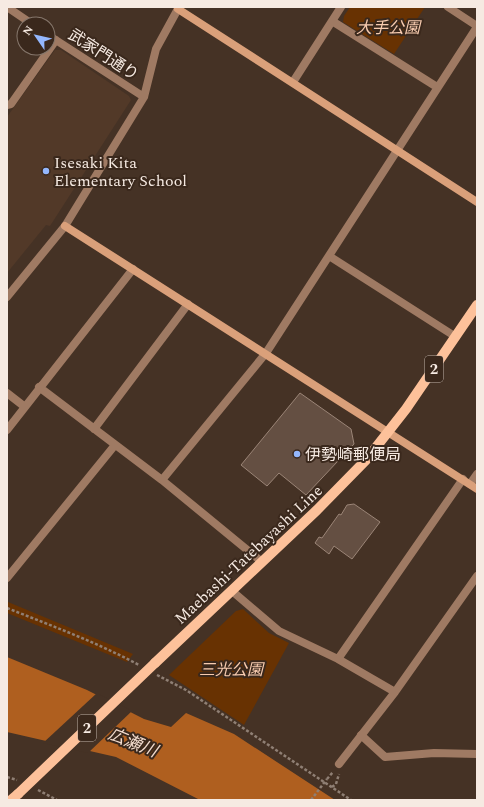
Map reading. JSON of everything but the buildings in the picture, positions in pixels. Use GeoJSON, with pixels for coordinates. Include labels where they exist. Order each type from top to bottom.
{"type":"FeatureCollection","features":[{"type":"Feature","properties":{"kind":"main road","name":"Maebashi-Tatebayashi Line"},"geometry":{"type":"LineString","coordinates":[[15,797],[154,668],[345,483],[390,432],[477,306]]}},
{"type":"Feature","properties":{"kind":"street"},"geometry":{"type":"LineString","coordinates":[[7,7],[20,16]]}},
{"type":"Feature","properties":{"kind":"street"},"geometry":{"type":"LineString","coordinates":[[293,82],[341,7]]}},
{"type":"Feature","properties":{"kind":"street"},"geometry":{"type":"LineString","coordinates":[[162,480],[266,353],[477,26],[448,7]]}},
{"type":"Feature","properties":{"kind":"street"},"geometry":{"type":"LineString","coordinates":[[7,297],[65,226],[144,97],[156,49],[177,8],[477,202]]}},
{"type":"Feature","properties":{"kind":"street"},"geometry":{"type":"LineString","coordinates":[[332,21],[437,87]]}},
{"type":"Feature","properties":{"kind":"street","name":"武家門通り"},"geometry":{"type":"LineString","coordinates":[[56,40],[144,97]]}},
{"type":"Feature","properties":{"kind":"street"},"geometry":{"type":"LineString","coordinates":[[7,105],[11,104],[45,56]]}},
{"type":"Feature","properties":{"kind":"street"},"geometry":{"type":"LineString","coordinates":[[65,226],[470,484]]}},
{"type":"Feature","properties":{"kind":"street"},"geometry":{"type":"LineString","coordinates":[[329,256],[456,337]]}},
{"type":"Feature","properties":{"kind":"street"},"geometry":{"type":"LineString","coordinates":[[7,430],[132,269]]}},
{"type":"Feature","properties":{"kind":"street"},"geometry":{"type":"LineString","coordinates":[[94,429],[188,304]]}},
{"type":"Feature","properties":{"kind":"street"},"geometry":{"type":"LineString","coordinates":[[39,388],[162,480],[262,562]]}},
{"type":"Feature","properties":{"kind":"street"},"geometry":{"type":"LineString","coordinates":[[7,393],[25,407]]}},
{"type":"Feature","properties":{"kind":"street"},"geometry":{"type":"LineString","coordinates":[[7,578],[115,445]]}},
{"type":"Feature","properties":{"kind":"street"},"geometry":{"type":"LineString","coordinates":[[338,659],[477,474]]}},
{"type":"Feature","properties":{"kind":"street"},"geometry":{"type":"LineString","coordinates":[[339,764],[395,692],[477,576]]}},
{"type":"Feature","properties":{"kind":"street"},"geometry":{"type":"LineString","coordinates":[[232,591],[279,631],[338,659],[395,692]]}},
{"type":"Feature","properties":{"kind":"street"},"geometry":{"type":"LineString","coordinates":[[361,735],[385,757],[434,753],[477,754]]}},
{"type":"Feature","properties":{"kind":"path"},"geometry":{"type":"LineString","coordinates":[[7,608],[106,648],[146,669]]}},
{"type":"Feature","properties":{"kind":"path"},"geometry":{"type":"LineString","coordinates":[[154,668],[351,800]]}},
{"type":"Feature","properties":{"kind":"path"},"geometry":{"type":"LineString","coordinates":[[332,787],[336,784],[340,775]]}},
{"type":"Feature","properties":{"kind":"path"},"geometry":{"type":"LineString","coordinates":[[311,800],[327,779]]}},
{"type":"Feature","properties":{"kind":"shaded area","name":"Isesaki Kita Elementary School"},"geometry":{"type":"Polygon","coordinates":[[[56,50],[61,50],[129,96],[131,100],[50,226],[46,225],[7,273],[7,117],[51,56],[56,56],[56,50]]]}},
{"type":"Feature","properties":{"kind":"green space","name":"大手公園"},"geometry":{"type":"Polygon","coordinates":[[[350,7],[425,7],[394,54],[343,22],[344,16],[350,7]]]}},
{"type":"Feature","properties":{"kind":"green space"},"geometry":{"type":"Polygon","coordinates":[[[7,601],[133,654],[127,662],[7,613],[7,601]]]}},
{"type":"Feature","properties":{"kind":"green space","name":"三光公園"},"geometry":{"type":"Polygon","coordinates":[[[243,609],[269,633],[289,643],[244,725],[169,675],[236,611],[243,609]]]}},
{"type":"Feature","properties":{"kind":"water","name":"広瀬川"},"geometry":{"type":"Polygon","coordinates":[[[7,657],[87,690],[144,719],[171,727],[186,713],[234,734],[335,800],[200,800],[116,757],[7,732],[7,657]]]}},
{"type":"Feature","properties":{"kind":"pier"},"geometry":{"type":"Polygon","coordinates":[[[97,693],[132,711],[88,753],[43,743],[97,693]]]}},
{"type":"Feature","properties":{"kind":"place","name":"Isesaki Kita Elementary School"},"geometry":{"type":"Point","coordinates":[46,171]}},
{"type":"Feature","properties":{"kind":"place","name":"伊勢崎郵便局"},"geometry":{"type":"Point","coordinates":[297,454]}}]}
